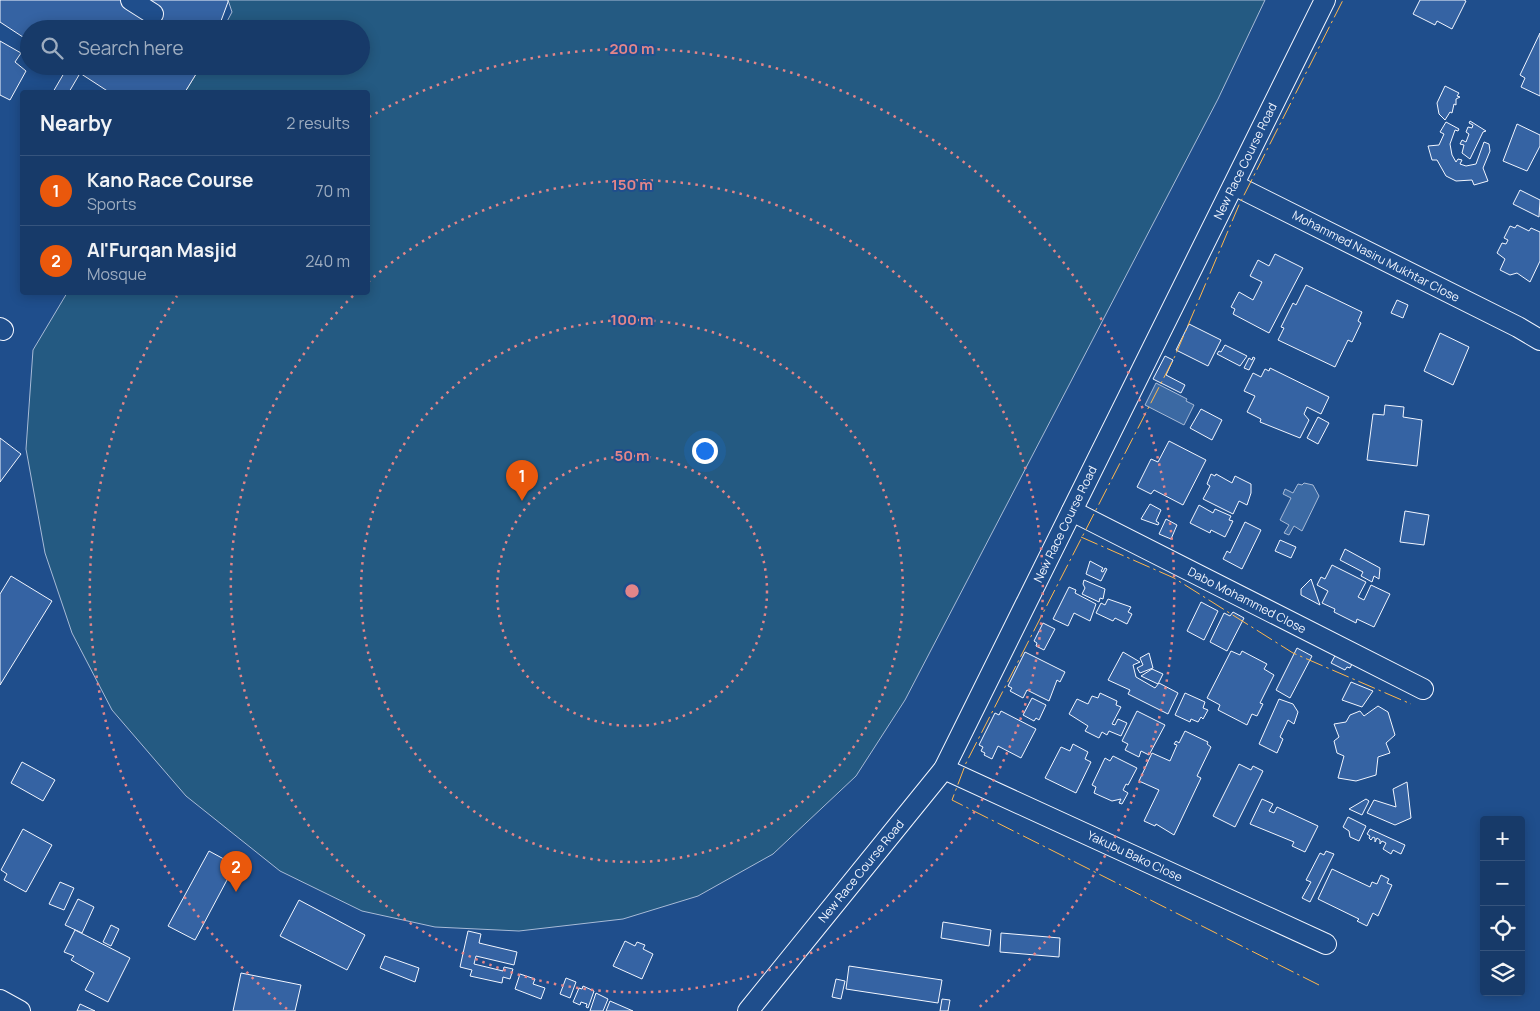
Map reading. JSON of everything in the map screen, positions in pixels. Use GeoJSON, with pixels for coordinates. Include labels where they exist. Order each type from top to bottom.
{"type":"FeatureCollection","features":[{"type":"Feature","properties":{"kind":"street"},"geometry":{"type":"LineString","coordinates":[[131,0],[153,14]]}},
{"type":"Feature","properties":{"kind":"street","name":"New Race Course Road"},"geometry":{"type":"LineString","coordinates":[[748,1011],[944,769],[1325,0]]}},
{"type":"Feature","properties":{"kind":"street","name":"Mohammed Nasiru Mukhtar Close"},"geometry":{"type":"LineString","coordinates":[[1234,185],[1518,327],[1540,340]]}},
{"type":"Feature","properties":{"kind":"street","name":"Dabo Mohammed Close"},"geometry":{"type":"LineString","coordinates":[[1072,511],[1423,689]]}},
{"type":"Feature","properties":{"kind":"street","name":"Yakubu Bako Close"},"geometry":{"type":"LineString","coordinates":[[944,769],[1326,944]]}},
{"type":"Feature","properties":{"kind":"street"},"geometry":{"type":"LineString","coordinates":[[0,1000],[20,1011]]}},
{"type":"Feature","properties":{"kind":"shaded area"},"geometry":{"type":"Polygon","coordinates":[[[228,0],[1265,0],[1218,99],[905,700],[856,776],[773,854],[698,896],[623,919],[519,931],[435,927],[362,911],[280,871],[186,796],[112,710],[72,633],[45,553],[26,449],[33,350],[66,295],[370,295],[370,90],[186,90],[195,75],[370,75],[370,20],[228,20],[232,12],[228,0]]]}},
{"type":"Feature","properties":{"kind":"shaded area"},"geometry":{"type":"Polygon","coordinates":[[[1156,383],[1187,399],[1186,401],[1194,405],[1184,425],[1145,405],[1156,383]]]}},
{"type":"Feature","properties":{"kind":"shaded area"},"geometry":{"type":"Polygon","coordinates":[[[1304,483],[1313,485],[1319,496],[1302,531],[1294,526],[1289,535],[1284,533],[1289,525],[1280,520],[1291,498],[1283,494],[1285,489],[1293,493],[1298,484],[1302,485],[1304,483]]]}},
{"type":"Feature","properties":{"kind":"building"},"geometry":{"type":"Polygon","coordinates":[[[0,0],[228,0],[221,20],[20,20],[20,35],[0,22],[0,0]]]}},
{"type":"Feature","properties":{"kind":"building"},"geometry":{"type":"Polygon","coordinates":[[[1420,0],[1466,1],[1452,29],[1437,21],[1435,25],[1413,14],[1420,0]]]}},
{"type":"Feature","properties":{"kind":"building"},"geometry":{"type":"Polygon","coordinates":[[[1540,33],[1540,96],[1521,87],[1525,78],[1520,75],[1540,33]]]}},
{"type":"Feature","properties":{"kind":"building"},"geometry":{"type":"Polygon","coordinates":[[[0,41],[20,52],[15,62],[20,66],[20,75],[24,75],[10,100],[0,95],[0,41]]]}},
{"type":"Feature","properties":{"kind":"building"},"geometry":{"type":"Polygon","coordinates":[[[63,75],[79,75],[70,90],[54,90],[63,75]]]}},
{"type":"Feature","properties":{"kind":"building"},"geometry":{"type":"Polygon","coordinates":[[[83,75],[195,75],[186,90],[106,90],[83,75]]]}},
{"type":"Feature","properties":{"kind":"building"},"geometry":{"type":"Polygon","coordinates":[[[1445,86],[1459,93],[1457,96],[1460,97],[1456,99],[1456,105],[1454,104],[1452,113],[1450,112],[1445,120],[1439,114],[1437,103],[1445,86]]]}},
{"type":"Feature","properties":{"kind":"building"},"geometry":{"type":"Polygon","coordinates":[[[1470,121],[1486,131],[1483,132],[1470,159],[1462,153],[1464,145],[1460,144],[1462,140],[1466,142],[1469,134],[1466,132],[1468,127],[1472,128],[1473,125],[1469,123],[1470,121]]]}},
{"type":"Feature","properties":{"kind":"building"},"geometry":{"type":"Polygon","coordinates":[[[1446,122],[1459,129],[1458,131],[1455,130],[1450,144],[1452,155],[1456,162],[1458,159],[1462,160],[1460,164],[1466,166],[1476,164],[1484,142],[1489,144],[1490,151],[1483,168],[1488,181],[1474,185],[1472,180],[1456,181],[1446,176],[1437,160],[1432,160],[1428,146],[1439,145],[1444,134],[1440,132],[1446,122]]]}},
{"type":"Feature","properties":{"kind":"building"},"geometry":{"type":"Polygon","coordinates":[[[1517,124],[1540,135],[1540,146],[1527,171],[1503,161],[1517,124]]]}},
{"type":"Feature","properties":{"kind":"building"},"geometry":{"type":"Polygon","coordinates":[[[1520,190],[1540,200],[1539,217],[1513,204],[1520,190]]]}},
{"type":"Feature","properties":{"kind":"building"},"geometry":{"type":"Polygon","coordinates":[[[1517,225],[1529,231],[1531,228],[1540,232],[1540,261],[1530,282],[1517,273],[1510,275],[1500,270],[1505,259],[1497,253],[1502,243],[1506,244],[1508,240],[1504,238],[1510,226],[1515,228],[1517,225]]]}},
{"type":"Feature","properties":{"kind":"building"},"geometry":{"type":"Polygon","coordinates":[[[1275,254],[1303,268],[1269,333],[1233,314],[1235,309],[1231,307],[1239,292],[1253,300],[1262,282],[1250,276],[1258,260],[1269,266],[1275,254]]]}},
{"type":"Feature","properties":{"kind":"building"},"geometry":{"type":"Polygon","coordinates":[[[1306,285],[1362,312],[1358,321],[1361,323],[1352,342],[1348,340],[1335,367],[1278,340],[1284,328],[1281,327],[1293,303],[1296,305],[1306,285]]]}},
{"type":"Feature","properties":{"kind":"building"},"geometry":{"type":"Polygon","coordinates":[[[1397,300],[1408,305],[1403,318],[1391,313],[1397,300]]]}},
{"type":"Feature","properties":{"kind":"building"},"geometry":{"type":"Polygon","coordinates":[[[1189,324],[1221,340],[1208,366],[1176,350],[1189,324]]]}},
{"type":"Feature","properties":{"kind":"building"},"geometry":{"type":"Polygon","coordinates":[[[1440,333],[1469,347],[1453,385],[1424,371],[1440,333]]]}},
{"type":"Feature","properties":{"kind":"building"},"geometry":{"type":"Polygon","coordinates":[[[1225,345],[1247,356],[1240,366],[1217,354],[1219,351],[1221,352],[1225,345]]]}},
{"type":"Feature","properties":{"kind":"building"},"geometry":{"type":"Polygon","coordinates":[[[1165,356],[1173,360],[1166,375],[1185,385],[1181,393],[1153,379],[1165,356]]]}},
{"type":"Feature","properties":{"kind":"building"},"geometry":{"type":"Polygon","coordinates":[[[1253,357],[1255,358],[1249,370],[1244,368],[1249,358],[1252,360],[1253,357]]]}},
{"type":"Feature","properties":{"kind":"building"},"geometry":{"type":"Polygon","coordinates":[[[1270,368],[1329,397],[1321,414],[1307,407],[1304,414],[1309,420],[1300,438],[1260,422],[1261,419],[1247,412],[1255,396],[1244,391],[1253,373],[1261,377],[1265,369],[1269,371],[1270,368]]]}},
{"type":"Feature","properties":{"kind":"building"},"geometry":{"type":"Polygon","coordinates":[[[1385,405],[1404,407],[1403,417],[1422,420],[1417,466],[1367,460],[1373,414],[1384,415],[1385,405]]]}},
{"type":"Feature","properties":{"kind":"building"},"geometry":{"type":"Polygon","coordinates":[[[1201,409],[1222,420],[1212,440],[1190,428],[1201,409]]]}},
{"type":"Feature","properties":{"kind":"building"},"geometry":{"type":"Polygon","coordinates":[[[1318,417],[1329,423],[1318,444],[1307,438],[1318,417]]]}},
{"type":"Feature","properties":{"kind":"building"},"geometry":{"type":"Polygon","coordinates":[[[0,438],[21,454],[0,482],[0,438]]]}},
{"type":"Feature","properties":{"kind":"building"},"geometry":{"type":"Polygon","coordinates":[[[1169,441],[1206,460],[1183,505],[1154,490],[1151,494],[1137,487],[1151,459],[1158,462],[1169,441]]]}},
{"type":"Feature","properties":{"kind":"building"},"geometry":{"type":"Polygon","coordinates":[[[1211,474],[1215,476],[1216,474],[1232,483],[1235,476],[1251,484],[1251,493],[1247,505],[1239,501],[1233,514],[1203,499],[1210,486],[1207,484],[1211,474]]]}},
{"type":"Feature","properties":{"kind":"building"},"geometry":{"type":"Polygon","coordinates":[[[1150,504],[1161,510],[1156,521],[1159,523],[1158,525],[1141,519],[1150,504]]]}},
{"type":"Feature","properties":{"kind":"building"},"geometry":{"type":"Polygon","coordinates":[[[1199,505],[1213,513],[1215,509],[1231,516],[1229,520],[1233,521],[1225,537],[1211,530],[1210,533],[1190,523],[1199,505]]]}},
{"type":"Feature","properties":{"kind":"building"},"geometry":{"type":"Polygon","coordinates":[[[1405,511],[1429,515],[1424,545],[1400,542],[1405,511]]]}},
{"type":"Feature","properties":{"kind":"building"},"geometry":{"type":"Polygon","coordinates":[[[1166,519],[1177,525],[1171,539],[1159,534],[1166,519]]]}},
{"type":"Feature","properties":{"kind":"building"},"geometry":{"type":"Polygon","coordinates":[[[1245,522],[1261,530],[1242,569],[1223,559],[1227,551],[1230,553],[1245,522]]]}},
{"type":"Feature","properties":{"kind":"building"},"geometry":{"type":"Polygon","coordinates":[[[1280,540],[1296,547],[1291,558],[1275,551],[1280,540]]]}},
{"type":"Feature","properties":{"kind":"building"},"geometry":{"type":"Polygon","coordinates":[[[1345,549],[1380,568],[1379,579],[1374,576],[1372,582],[1361,576],[1363,572],[1340,560],[1345,549]]]}},
{"type":"Feature","properties":{"kind":"building"},"geometry":{"type":"Polygon","coordinates":[[[1090,561],[1103,568],[1101,571],[1103,572],[1105,568],[1107,569],[1101,581],[1086,574],[1090,561]]]}},
{"type":"Feature","properties":{"kind":"building"},"geometry":{"type":"Polygon","coordinates":[[[1332,565],[1366,582],[1358,597],[1364,600],[1371,585],[1390,594],[1374,627],[1357,619],[1356,623],[1334,612],[1335,609],[1322,603],[1328,591],[1317,585],[1321,577],[1325,579],[1332,565]]]}},
{"type":"Feature","properties":{"kind":"building"},"geometry":{"type":"Polygon","coordinates":[[[11,576],[52,601],[0,685],[0,594],[11,576]]]}},
{"type":"Feature","properties":{"kind":"building"},"geometry":{"type":"Polygon","coordinates":[[[1311,579],[1320,605],[1301,595],[1301,589],[1311,579]]]}},
{"type":"Feature","properties":{"kind":"building"},"geometry":{"type":"Polygon","coordinates":[[[1084,580],[1105,589],[1103,599],[1100,598],[1099,602],[1082,594],[1085,588],[1084,580]]]}},
{"type":"Feature","properties":{"kind":"building"},"geometry":{"type":"Polygon","coordinates":[[[1069,587],[1076,590],[1075,593],[1096,604],[1090,621],[1074,613],[1068,626],[1053,619],[1069,587]]]}},
{"type":"Feature","properties":{"kind":"building"},"geometry":{"type":"Polygon","coordinates":[[[1108,599],[1131,607],[1128,612],[1132,614],[1127,624],[1115,618],[1113,621],[1096,613],[1101,603],[1105,605],[1108,599]]]}},
{"type":"Feature","properties":{"kind":"building"},"geometry":{"type":"Polygon","coordinates":[[[1201,602],[1218,611],[1204,640],[1187,631],[1201,602]]]}},
{"type":"Feature","properties":{"kind":"building"},"geometry":{"type":"Polygon","coordinates":[[[1233,612],[1244,618],[1227,651],[1210,642],[1224,613],[1230,616],[1233,612]]]}},
{"type":"Feature","properties":{"kind":"building"},"geometry":{"type":"Polygon","coordinates":[[[1043,623],[1055,629],[1044,650],[1036,646],[1037,643],[1034,641],[1043,623]]]}},
{"type":"Feature","properties":{"kind":"building"},"geometry":{"type":"Polygon","coordinates":[[[1297,648],[1312,656],[1290,698],[1276,690],[1297,648]]]}},
{"type":"Feature","properties":{"kind":"building"},"geometry":{"type":"Polygon","coordinates":[[[1231,651],[1240,655],[1242,651],[1267,664],[1264,669],[1274,675],[1260,703],[1263,704],[1257,716],[1252,714],[1247,725],[1218,710],[1220,705],[1207,698],[1231,651]]]}},
{"type":"Feature","properties":{"kind":"building"},"geometry":{"type":"Polygon","coordinates":[[[1025,652],[1065,672],[1060,682],[1057,680],[1049,701],[1027,690],[1023,698],[1010,691],[1012,688],[1008,686],[1025,652]]]}},
{"type":"Feature","properties":{"kind":"building"},"geometry":{"type":"Polygon","coordinates":[[[1123,652],[1140,662],[1133,665],[1136,677],[1155,688],[1159,683],[1178,693],[1168,714],[1128,694],[1130,690],[1108,680],[1123,652]]]}},
{"type":"Feature","properties":{"kind":"building"},"geometry":{"type":"Polygon","coordinates":[[[1337,652],[1352,664],[1350,668],[1347,667],[1345,670],[1331,663],[1337,652]]]}},
{"type":"Feature","properties":{"kind":"building"},"geometry":{"type":"Polygon","coordinates":[[[1149,653],[1153,668],[1140,673],[1137,668],[1143,665],[1140,658],[1149,653]]]}},
{"type":"Feature","properties":{"kind":"building"},"geometry":{"type":"Polygon","coordinates":[[[1152,669],[1163,674],[1158,684],[1141,676],[1152,669]]]}},
{"type":"Feature","properties":{"kind":"building"},"geometry":{"type":"Polygon","coordinates":[[[1351,682],[1373,691],[1362,707],[1342,700],[1351,682]]]}},
{"type":"Feature","properties":{"kind":"building"},"geometry":{"type":"Polygon","coordinates":[[[1100,693],[1117,701],[1116,705],[1121,707],[1112,724],[1115,725],[1118,719],[1127,723],[1121,736],[1109,731],[1107,735],[1102,732],[1099,738],[1085,731],[1088,726],[1069,714],[1077,699],[1088,704],[1092,696],[1098,698],[1100,693]]]}},
{"type":"Feature","properties":{"kind":"building"},"geometry":{"type":"Polygon","coordinates":[[[1185,693],[1205,702],[1203,708],[1208,710],[1203,719],[1201,717],[1198,722],[1191,719],[1190,722],[1175,715],[1185,693]]]}},
{"type":"Feature","properties":{"kind":"building"},"geometry":{"type":"Polygon","coordinates":[[[1032,698],[1046,705],[1039,720],[1036,718],[1034,721],[1023,715],[1032,698]]]}},
{"type":"Feature","properties":{"kind":"building"},"geometry":{"type":"Polygon","coordinates":[[[1279,699],[1293,704],[1298,712],[1294,724],[1288,720],[1280,737],[1283,739],[1277,753],[1259,744],[1279,699]]]}},
{"type":"Feature","properties":{"kind":"building"},"geometry":{"type":"Polygon","coordinates":[[[1378,706],[1388,712],[1395,735],[1386,743],[1390,753],[1378,757],[1376,775],[1356,781],[1338,778],[1344,756],[1337,753],[1334,741],[1339,737],[1334,724],[1346,722],[1350,715],[1360,711],[1364,716],[1378,706]]]}},
{"type":"Feature","properties":{"kind":"building"},"geometry":{"type":"Polygon","coordinates":[[[1001,711],[1036,729],[1021,758],[998,746],[992,759],[981,751],[983,747],[979,745],[995,713],[999,715],[1001,711]]]}},
{"type":"Feature","properties":{"kind":"building"},"geometry":{"type":"Polygon","coordinates":[[[1137,711],[1165,725],[1149,755],[1141,751],[1139,757],[1125,750],[1128,744],[1122,741],[1137,711]]]}},
{"type":"Feature","properties":{"kind":"building"},"geometry":{"type":"Polygon","coordinates":[[[1185,731],[1208,742],[1207,744],[1211,747],[1197,776],[1201,778],[1174,835],[1156,824],[1155,826],[1144,821],[1159,790],[1139,781],[1152,753],[1170,761],[1177,745],[1174,744],[1176,741],[1179,743],[1185,731]]]}},
{"type":"Feature","properties":{"kind":"building"},"geometry":{"type":"Polygon","coordinates":[[[1073,744],[1088,752],[1085,759],[1091,762],[1076,793],[1045,778],[1061,747],[1070,751],[1073,744]]]}},
{"type":"Feature","properties":{"kind":"building"},"geometry":{"type":"Polygon","coordinates":[[[1113,756],[1137,768],[1128,785],[1126,784],[1123,790],[1128,793],[1122,804],[1119,803],[1121,799],[1112,801],[1094,793],[1096,787],[1092,785],[1105,758],[1110,761],[1113,756]]]}},
{"type":"Feature","properties":{"kind":"building"},"geometry":{"type":"Polygon","coordinates":[[[22,762],[55,780],[43,801],[11,783],[22,762]]]}},
{"type":"Feature","properties":{"kind":"building"},"geometry":{"type":"Polygon","coordinates":[[[1239,764],[1251,770],[1253,766],[1263,771],[1235,827],[1213,816],[1239,764]]]}},
{"type":"Feature","properties":{"kind":"building"},"geometry":{"type":"Polygon","coordinates":[[[1407,782],[1411,818],[1395,825],[1367,813],[1374,800],[1396,807],[1393,789],[1407,782]]]}},
{"type":"Feature","properties":{"kind":"building"},"geometry":{"type":"Polygon","coordinates":[[[1262,799],[1273,804],[1269,811],[1274,813],[1277,807],[1318,826],[1305,852],[1292,846],[1294,842],[1250,824],[1262,799]]]}},
{"type":"Feature","properties":{"kind":"building"},"geometry":{"type":"Polygon","coordinates":[[[1366,799],[1369,801],[1362,815],[1349,809],[1366,799]]]}},
{"type":"Feature","properties":{"kind":"building"},"geometry":{"type":"Polygon","coordinates":[[[1348,817],[1366,826],[1359,841],[1350,837],[1349,831],[1343,827],[1348,817]]]}},
{"type":"Feature","properties":{"kind":"building"},"geometry":{"type":"Polygon","coordinates":[[[23,829],[52,845],[26,892],[4,880],[7,874],[1,870],[23,829]]]}},
{"type":"Feature","properties":{"kind":"building"},"geometry":{"type":"Polygon","coordinates":[[[1370,829],[1405,845],[1401,854],[1393,850],[1391,854],[1383,849],[1386,843],[1382,841],[1380,844],[1380,840],[1377,838],[1375,842],[1373,837],[1371,840],[1367,834],[1370,829]]]}},
{"type":"Feature","properties":{"kind":"building"},"geometry":{"type":"Polygon","coordinates":[[[209,851],[235,865],[195,940],[168,926],[209,851]]]}},
{"type":"Feature","properties":{"kind":"building"},"geometry":{"type":"Polygon","coordinates":[[[1326,851],[1334,854],[1310,902],[1302,898],[1311,882],[1306,880],[1320,853],[1324,855],[1326,851]]]}},
{"type":"Feature","properties":{"kind":"building"},"geometry":{"type":"Polygon","coordinates":[[[1332,869],[1370,887],[1372,882],[1377,884],[1381,875],[1389,879],[1387,883],[1392,885],[1378,916],[1373,913],[1367,926],[1357,921],[1359,919],[1318,899],[1332,869]]]}},
{"type":"Feature","properties":{"kind":"building"},"geometry":{"type":"Polygon","coordinates":[[[60,882],[74,888],[64,910],[49,904],[60,882]]]}},
{"type":"Feature","properties":{"kind":"building"},"geometry":{"type":"Polygon","coordinates":[[[78,899],[94,907],[82,933],[65,925],[78,899]]]}},
{"type":"Feature","properties":{"kind":"building"},"geometry":{"type":"Polygon","coordinates":[[[299,900],[365,935],[347,970],[280,936],[299,900]]]}},
{"type":"Feature","properties":{"kind":"building"},"geometry":{"type":"Polygon","coordinates":[[[943,922],[991,930],[989,946],[941,938],[943,922]]]}},
{"type":"Feature","properties":{"kind":"building"},"geometry":{"type":"Polygon","coordinates":[[[111,925],[119,929],[111,946],[103,942],[111,925]]]}},
{"type":"Feature","properties":{"kind":"building"},"geometry":{"type":"Polygon","coordinates":[[[75,930],[130,958],[108,1002],[85,990],[94,973],[71,960],[74,956],[64,952],[75,930]]]}},
{"type":"Feature","properties":{"kind":"building"},"geometry":{"type":"Polygon","coordinates":[[[468,931],[481,934],[479,943],[517,952],[514,965],[476,956],[474,964],[503,971],[504,967],[513,969],[510,979],[503,977],[502,983],[470,976],[472,970],[460,967],[468,931]]]}},
{"type":"Feature","properties":{"kind":"building"},"geometry":{"type":"Polygon","coordinates":[[[1001,933],[1060,938],[1059,957],[1000,952],[1001,933]]]}},
{"type":"Feature","properties":{"kind":"building"},"geometry":{"type":"Polygon","coordinates":[[[625,941],[635,946],[637,942],[645,945],[643,949],[653,954],[642,979],[613,966],[625,941]]]}},
{"type":"Feature","properties":{"kind":"building"},"geometry":{"type":"Polygon","coordinates":[[[385,956],[419,968],[415,982],[380,968],[385,956]]]}},
{"type":"Feature","properties":{"kind":"building"},"geometry":{"type":"Polygon","coordinates":[[[849,966],[942,980],[938,1003],[846,989],[849,966]]]}},
{"type":"Feature","properties":{"kind":"building"},"geometry":{"type":"Polygon","coordinates":[[[241,973],[301,985],[295,1011],[233,1011],[241,973]]]}},
{"type":"Feature","properties":{"kind":"building"},"geometry":{"type":"Polygon","coordinates":[[[520,974],[535,979],[533,984],[545,988],[541,999],[515,989],[520,974]]]}},
{"type":"Feature","properties":{"kind":"building"},"geometry":{"type":"Polygon","coordinates":[[[566,978],[576,982],[570,998],[560,994],[566,978]]]}},
{"type":"Feature","properties":{"kind":"building"},"geometry":{"type":"Polygon","coordinates":[[[836,979],[845,981],[841,999],[832,997],[836,979]]]}},
{"type":"Feature","properties":{"kind":"building"},"geometry":{"type":"Polygon","coordinates":[[[583,986],[594,991],[588,1008],[586,1007],[587,1004],[581,1002],[580,1005],[573,1002],[579,988],[582,989],[583,986]]]}},
{"type":"Feature","properties":{"kind":"building"},"geometry":{"type":"Polygon","coordinates":[[[596,993],[608,999],[603,1011],[590,1011],[596,993]]]}},
{"type":"Feature","properties":{"kind":"building"},"geometry":{"type":"Polygon","coordinates":[[[942,999],[950,1000],[948,1011],[940,1011],[942,999]]]}},
{"type":"Feature","properties":{"kind":"building"},"geometry":{"type":"Polygon","coordinates":[[[610,1001],[633,1011],[606,1011],[610,1001]]]}},
{"type":"Feature","properties":{"kind":"building"},"geometry":{"type":"Polygon","coordinates":[[[80,1004],[95,1011],[77,1011],[80,1004]]]}},
{"type":"Feature","properties":{"kind":"power"},"geometry":{"type":"LineString","coordinates":[[1319,985],[952,800],[966,763],[1175,356],[1239,205],[1343,0]]}},
{"type":"Feature","properties":{"kind":"power"},"geometry":{"type":"LineString","coordinates":[[1081,537],[1174,578],[1293,653],[1411,704]]}},
{"type":"Feature","properties":{"kind":"place","name":"Kano Race Course"},"geometry":{"type":"Point","coordinates":[522,501]}},
{"type":"Feature","properties":{"kind":"place","name":"Al'Furqan Masjid"},"geometry":{"type":"Point","coordinates":[236,892]}}]}
